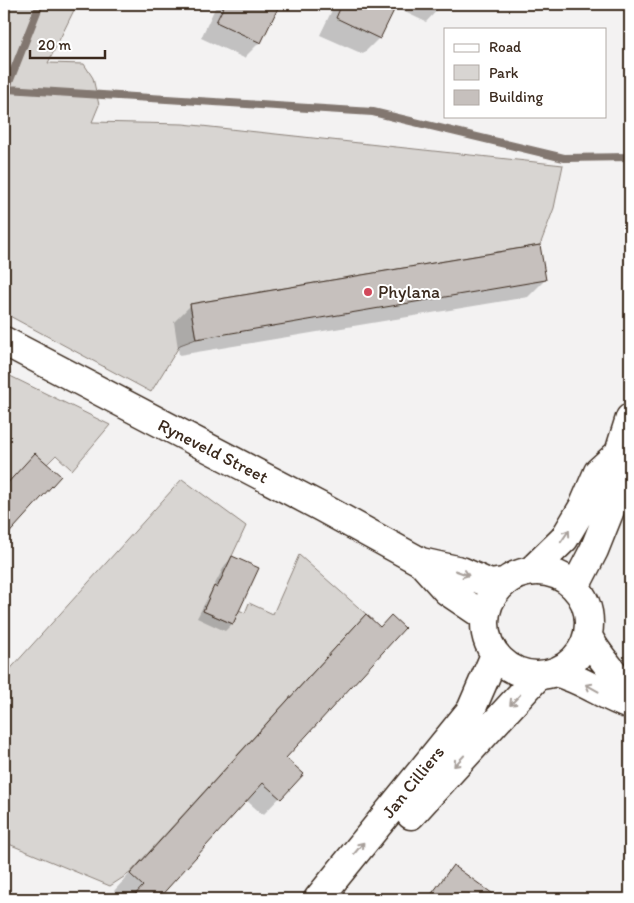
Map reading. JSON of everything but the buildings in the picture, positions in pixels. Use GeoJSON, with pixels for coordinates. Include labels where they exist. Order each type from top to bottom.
{"type":"FeatureCollection","features":[{"type":"Feature","properties":{"kind":"street","name":"Ryneveld Street"},"geometry":{"type":"LineString","coordinates":[[4,341],[321,507],[421,562],[460,571],[490,584],[503,582]]}},
{"type":"Feature","properties":{"kind":"street"},"geometry":{"type":"LineString","coordinates":[[575,587],[594,550],[624,475],[619,453],[630,418]]}},
{"type":"Feature","properties":{"kind":"street"},"geometry":{"type":"LineString","coordinates":[[531,571],[564,539],[584,508],[598,472],[619,453]]}},
{"type":"Feature","properties":{"kind":"street","name":"Ryneveld Street"},"geometry":{"type":"LineString","coordinates":[[421,562],[447,591],[484,616]]}},
{"type":"Feature","properties":{"kind":"street"},"geometry":{"type":"LineString","coordinates":[[630,697],[612,668],[595,651],[588,636],[587,609],[575,587],[562,577],[547,571],[531,571],[516,574],[503,582],[490,598],[484,616],[486,637],[495,655],[507,666],[522,673],[574,678],[615,700],[630,705]]}},
{"type":"Feature","properties":{"kind":"street"},"geometry":{"type":"LineString","coordinates":[[546,674],[576,658],[588,636]]}},
{"type":"Feature","properties":{"kind":"street","name":"Jan Cilliers"},"geometry":{"type":"LineString","coordinates":[[318,899],[471,710],[495,655]]}},
{"type":"Feature","properties":{"kind":"street","name":"Jan Cilliers"},"geometry":{"type":"LineString","coordinates":[[338,899],[442,778],[546,674]]}},
{"type":"Feature","properties":{"kind":"green space"},"geometry":{"type":"Polygon","coordinates":[[[4,4],[77,4],[48,63],[84,64],[93,78],[99,105],[92,122],[183,124],[563,165],[554,208],[540,245],[190,304],[196,339],[180,345],[151,392],[4,313],[4,4]]]}},
{"type":"Feature","properties":{"kind":"green space"},"geometry":{"type":"Polygon","coordinates":[[[4,373],[110,425],[72,470],[56,455],[47,464],[35,454],[4,487],[4,373]]]}},
{"type":"Feature","properties":{"kind":"green space"},"geometry":{"type":"Polygon","coordinates":[[[182,479],[246,526],[217,588],[214,587],[203,611],[233,624],[239,610],[245,613],[249,603],[273,614],[299,555],[366,614],[130,873],[110,886],[4,842],[4,676],[182,479]]]}},
{"type":"Feature","properties":{"kind":"waterway"},"geometry":{"type":"LineString","coordinates":[[4,95],[40,4]]}},
{"type":"Feature","properties":{"kind":"waterway"},"geometry":{"type":"LineString","coordinates":[[7,89],[373,112],[564,158],[630,157]]}},
{"type":"Feature","properties":{"kind":"place","name":"Phylana"},"geometry":{"type":"Point","coordinates":[368,292]}}]}
